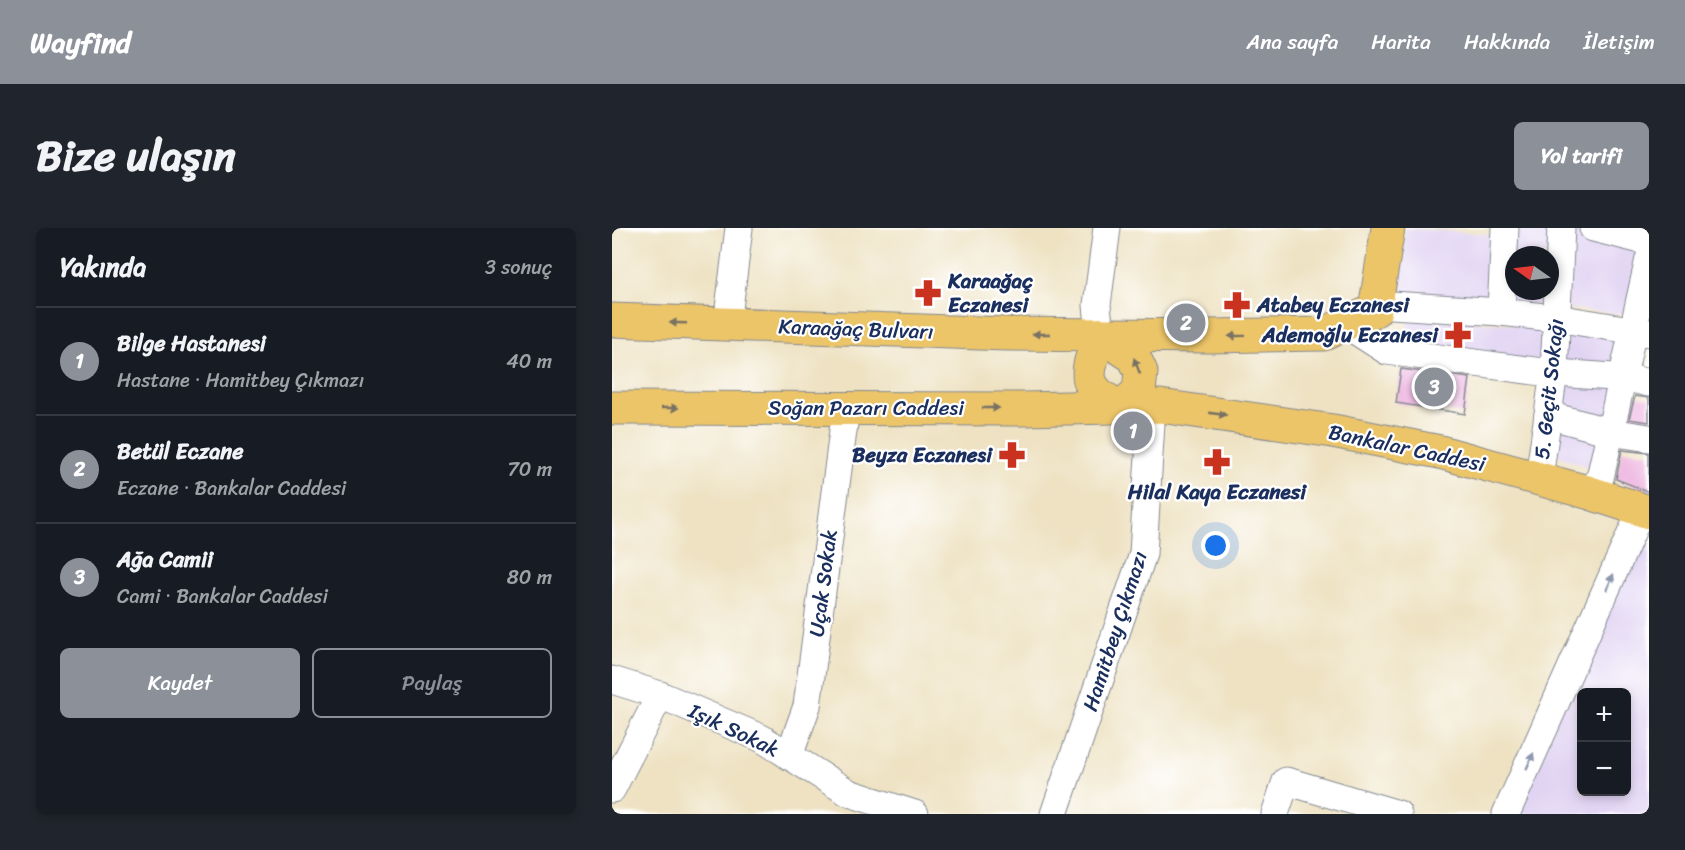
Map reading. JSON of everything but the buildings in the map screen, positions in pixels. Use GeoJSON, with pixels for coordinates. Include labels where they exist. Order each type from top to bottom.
{"type":"FeatureCollection","features":[{"type":"Feature","properties":{"kind":"main road"},"geometry":{"type":"LineString","coordinates":[[1386,304],[1388,228]]}},
{"type":"Feature","properties":{"kind":"main road","name":"Karaağaç Bulvarı"},"geometry":{"type":"LineString","coordinates":[[612,320],[1006,334],[1210,336],[1324,334],[1386,304]]}},
{"type":"Feature","properties":{"kind":"main road"},"geometry":{"type":"LineString","coordinates":[[1100,334],[1134,357],[1141,372],[1139,392],[1144,407],[1102,398],[1089,382],[1089,364],[1100,334]]}},
{"type":"Feature","properties":{"kind":"main road","name":"Soğan Pazarı Caddesi"},"geometry":{"type":"LineString","coordinates":[[612,408],[1144,407]]}},
{"type":"Feature","properties":{"kind":"main road","name":"Bankalar Caddesi"},"geometry":{"type":"LineString","coordinates":[[1144,407],[1334,431],[1440,452],[1539,478],[1646,511]]}},
{"type":"Feature","properties":{"kind":"street"},"geometry":{"type":"LineString","coordinates":[[727,325],[739,228]]}},
{"type":"Feature","properties":{"kind":"street"},"geometry":{"type":"LineString","coordinates":[[1100,334],[1097,305],[1107,228]]}},
{"type":"Feature","properties":{"kind":"street"},"geometry":{"type":"LineString","coordinates":[[1501,312],[1505,228]]}},
{"type":"Feature","properties":{"kind":"street","name":"5. Geçit Sokağı"},"geometry":{"type":"LineString","coordinates":[[1539,478],[1554,372],[1562,228]]}},
{"type":"Feature","properties":{"kind":"street"},"geometry":{"type":"LineString","coordinates":[[1593,228],[1649,242]]}},
{"type":"Feature","properties":{"kind":"street"},"geometry":{"type":"LineString","coordinates":[[1587,492],[1600,478],[1622,378],[1641,332],[1649,259]]}},
{"type":"Feature","properties":{"kind":"street"},"geometry":{"type":"LineString","coordinates":[[1386,304],[1501,312],[1641,332]]}},
{"type":"Feature","properties":{"kind":"street"},"geometry":{"type":"LineString","coordinates":[[1345,324],[1387,351],[1649,383]]}},
{"type":"Feature","properties":{"kind":"street","name":"Hamitbey Çıkmazı"},"geometry":{"type":"LineString","coordinates":[[1054,814],[1143,554],[1144,407]]}},
{"type":"Feature","properties":{"kind":"street","name":"Uçak Sokak"},"geometry":{"type":"LineString","coordinates":[[789,756],[807,706],[846,408]]}},
{"type":"Feature","properties":{"kind":"street"},"geometry":{"type":"LineString","coordinates":[[1548,415],[1610,432],[1649,438]]}},
{"type":"Feature","properties":{"kind":"street"},"geometry":{"type":"LineString","coordinates":[[1506,814],[1646,511]]}},
{"type":"Feature","properties":{"kind":"street","name":"Işık Sokak"},"geometry":{"type":"LineString","coordinates":[[612,681],[660,695],[761,738],[789,756],[845,804],[915,814]]}},
{"type":"Feature","properties":{"kind":"street"},"geometry":{"type":"LineString","coordinates":[[612,789],[660,695]]}},
{"type":"Feature","properties":{"kind":"street"},"geometry":{"type":"LineString","coordinates":[[1275,814],[1286,781],[1398,814]]}},
{"type":"Feature","properties":{"kind":"shaded area"},"geometry":{"type":"Polygon","coordinates":[[[1405,228],[1499,235],[1494,302],[1401,296],[1405,228]]]}},
{"type":"Feature","properties":{"kind":"shaded area"},"geometry":{"type":"Polygon","coordinates":[[[1512,228],[1556,228],[1555,246],[1511,246],[1512,228]]]}},
{"type":"Feature","properties":{"kind":"shaded area"},"geometry":{"type":"Polygon","coordinates":[[[1571,228],[1647,245],[1631,315],[1562,308],[1571,228]]]}},
{"type":"Feature","properties":{"kind":"shaded area"},"geometry":{"type":"Polygon","coordinates":[[[1509,300],[1553,300],[1553,307],[1509,304],[1509,300]]]}},
{"type":"Feature","properties":{"kind":"shaded area"},"geometry":{"type":"Polygon","coordinates":[[[1409,317],[1553,327],[1551,364],[1405,350],[1409,317]]]}},
{"type":"Feature","properties":{"kind":"shaded area"},"geometry":{"type":"Polygon","coordinates":[[[1562,328],[1627,336],[1619,371],[1561,364],[1562,328]]]}},
{"type":"Feature","properties":{"kind":"shaded area"},"geometry":{"type":"Polygon","coordinates":[[[1561,378],[1617,383],[1608,425],[1561,415],[1561,378]]]}},
{"type":"Feature","properties":{"kind":"shaded area"},"geometry":{"type":"Polygon","coordinates":[[[1560,422],[1606,435],[1598,470],[1558,456],[1560,422]]]}},
{"type":"Feature","properties":{"kind":"shaded area"},"geometry":{"type":"Polygon","coordinates":[[[1634,523],[1649,531],[1649,814],[1519,814],[1634,523]]]}},
{"type":"Feature","properties":{"kind":"place","name":"Karaağaç Eczanesi"},"geometry":{"type":"Point","coordinates":[928,293]}},
{"type":"Feature","properties":{"kind":"place","name":"Atabey Eczanesi"},"geometry":{"type":"Point","coordinates":[1237,305]}},
{"type":"Feature","properties":{"kind":"place","name":"Betül Eczane"},"geometry":{"type":"Point","coordinates":[1186,323]}},
{"type":"Feature","properties":{"kind":"place","name":"Ademoğlu Eczanesi"},"geometry":{"type":"Point","coordinates":[1458,335]}},
{"type":"Feature","properties":{"kind":"place","name":"Ağa Camii"},"geometry":{"type":"Point","coordinates":[1434,387]}},
{"type":"Feature","properties":{"kind":"place","name":"Bilge Hastanesi"},"geometry":{"type":"Point","coordinates":[1133,431]}},
{"type":"Feature","properties":{"kind":"place","name":"Beyza Eczanesi"},"geometry":{"type":"Point","coordinates":[1012,455]}},
{"type":"Feature","properties":{"kind":"place","name":"Hilal Kaya Eczanesi"},"geometry":{"type":"Point","coordinates":[1217,462]}}]}
